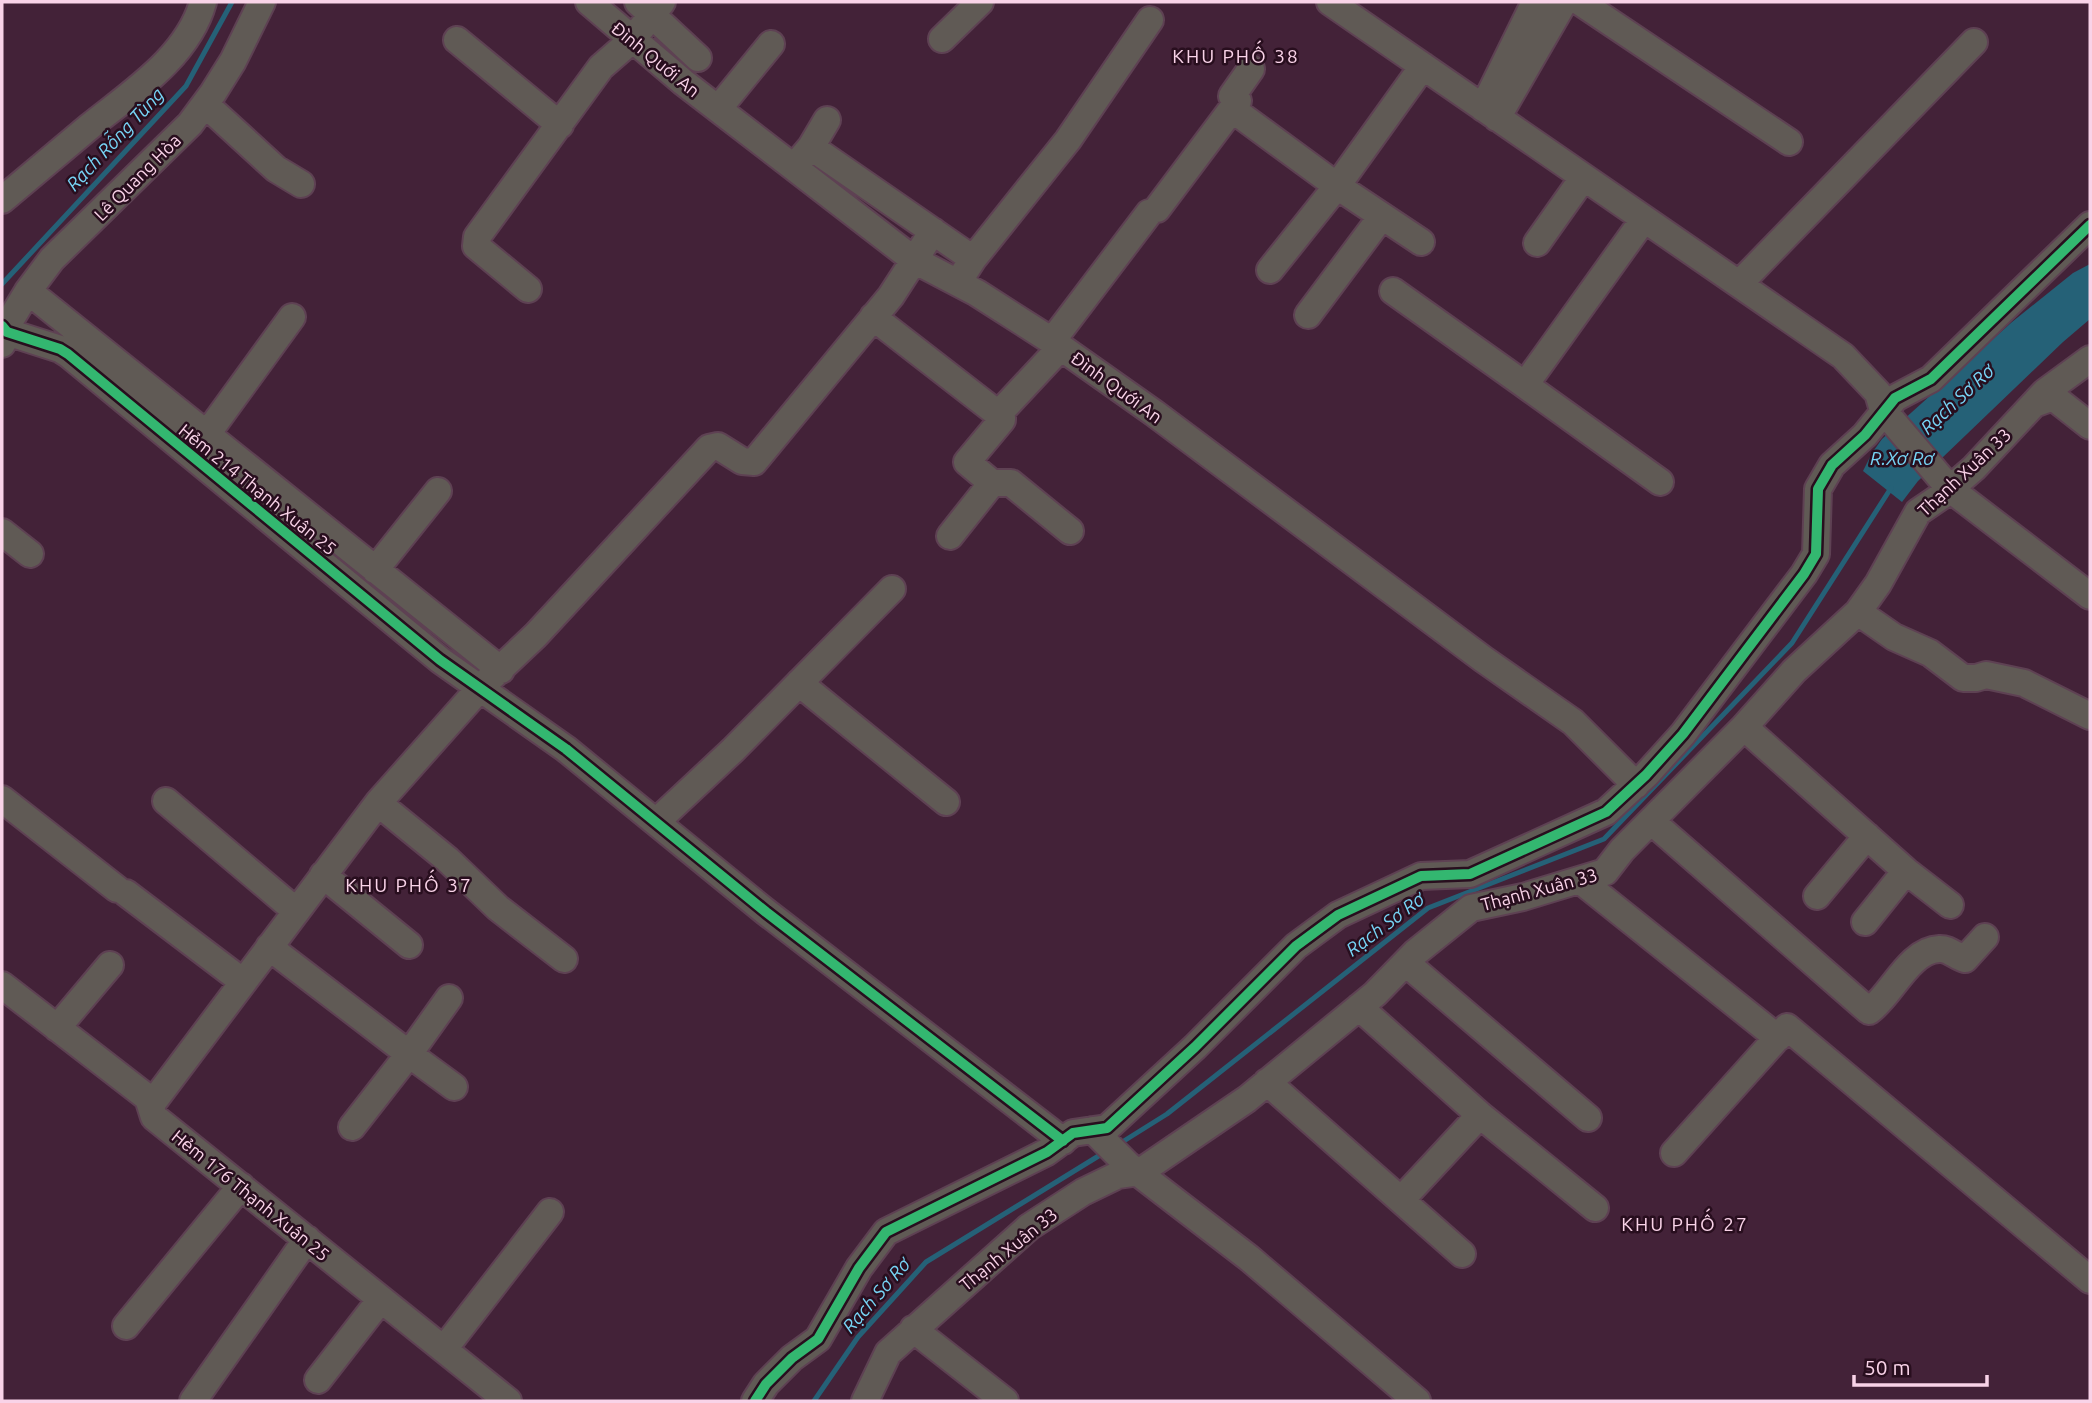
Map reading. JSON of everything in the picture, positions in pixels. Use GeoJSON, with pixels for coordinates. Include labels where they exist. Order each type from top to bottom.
{"type":"FeatureCollection","features":[{"type":"Feature","properties":{"kind":"street"},"geometry":{"type":"LineString","coordinates":[[2,200],[161,68],[183,40],[203,2]]}},
{"type":"Feature","properties":{"kind":"street","name":"Lê Quang Hòa"},"geometry":{"type":"LineString","coordinates":[[5,330],[28,291],[52,260],[181,133],[205,104],[233,61],[262,2]]}},
{"type":"Feature","properties":{"kind":"street","name":"Đình Quới An"},"geometry":{"type":"LineString","coordinates":[[589,2],[718,109],[803,157],[914,260],[1056,344],[1154,413],[1483,659],[1573,722],[1636,785]]}},
{"type":"Feature","properties":{"kind":"street"},"geometry":{"type":"LineString","coordinates":[[953,21],[980,2]]}},
{"type":"Feature","properties":{"kind":"street"},"geometry":{"type":"LineString","coordinates":[[1330,2],[1357,9],[1423,66],[1843,356],[1878,393],[1888,415],[1944,482],[2090,596]]}},
{"type":"Feature","properties":{"kind":"street"},"geometry":{"type":"LineString","coordinates":[[1490,113],[1535,2]]}},
{"type":"Feature","properties":{"kind":"street"},"geometry":{"type":"LineString","coordinates":[[1490,113],[1564,2]]}},
{"type":"Feature","properties":{"kind":"street"},"geometry":{"type":"LineString","coordinates":[[1580,2],[1789,142]]}},
{"type":"Feature","properties":{"kind":"street"},"geometry":{"type":"LineString","coordinates":[[528,289],[476,246],[480,231],[601,67],[632,40],[650,6],[698,58]]}},
{"type":"Feature","properties":{"kind":"street"},"geometry":{"type":"LineString","coordinates":[[957,283],[1068,140],[1150,20]]}},
{"type":"Feature","properties":{"kind":"street"},"geometry":{"type":"LineString","coordinates":[[457,40],[560,125]]}},
{"type":"Feature","properties":{"kind":"street"},"geometry":{"type":"LineString","coordinates":[[1739,284],[1974,42]]}},
{"type":"Feature","properties":{"kind":"street"},"geometry":{"type":"LineString","coordinates":[[718,109],[771,44]]}},
{"type":"Feature","properties":{"kind":"street"},"geometry":{"type":"LineString","coordinates":[[1270,270],[1336,186],[1423,66]]}},
{"type":"Feature","properties":{"kind":"street"},"geometry":{"type":"LineString","coordinates":[[1005,407],[1056,344],[1238,101],[1232,96],[1251,69]]}},
{"type":"Feature","properties":{"kind":"street"},"geometry":{"type":"LineString","coordinates":[[205,104],[276,169],[301,184]]}},
{"type":"Feature","properties":{"kind":"street"},"geometry":{"type":"LineString","coordinates":[[1232,109],[1336,186],[1422,242]]}},
{"type":"Feature","properties":{"kind":"street"},"geometry":{"type":"LineString","coordinates":[[827,120],[803,157],[933,232],[973,259]]}},
{"type":"Feature","properties":{"kind":"street"},"geometry":{"type":"LineString","coordinates":[[1537,243],[1583,178]]}},
{"type":"Feature","properties":{"kind":"street"},"geometry":{"type":"LineString","coordinates":[[1308,315],[1382,216]]}},
{"type":"Feature","properties":{"kind":"street"},"geometry":{"type":"LineString","coordinates":[[1525,385],[1644,219]]}},
{"type":"Feature","properties":{"kind":"street"},"geometry":{"type":"LineString","coordinates":[[1096,1135],[1195,1047],[1296,946],[1338,915],[1421,876],[1470,874],[1606,812],[1636,785],[1683,734],[1804,574],[1815,554],[1818,489],[1832,465],[1888,415],[1895,398],[1931,379],[2090,225]]}},
{"type":"Feature","properties":{"kind":"street"},"geometry":{"type":"LineString","coordinates":[[151,1105],[378,803],[480,688],[536,635],[709,448],[718,446],[742,461],[754,462],[873,317],[933,232]]}},
{"type":"Feature","properties":{"kind":"street"},"geometry":{"type":"LineString","coordinates":[[28,291],[500,670]]}},
{"type":"Feature","properties":{"kind":"street"},"geometry":{"type":"LineString","coordinates":[[1393,291],[1660,482]]}},
{"type":"Feature","properties":{"kind":"street"},"geometry":{"type":"LineString","coordinates":[[207,434],[292,317]]}},
{"type":"Feature","properties":{"kind":"street"},"geometry":{"type":"LineString","coordinates":[[873,317],[1001,415],[1002,420],[967,462],[992,483],[1011,483],[1070,531]]}},
{"type":"Feature","properties":{"kind":"street","name":"Hẻm 214 Thạnh Xuân 25"},"geometry":{"type":"LineString","coordinates":[[5,330],[68,354],[440,660],[566,748],[766,912],[1063,1141]]}},
{"type":"Feature","properties":{"kind":"street","name":"Thạnh Xuân 33"},"geometry":{"type":"LineString","coordinates":[[865,1401],[888,1353],[1029,1227],[1083,1192],[1134,1169],[1247,1099],[1359,1007],[1471,908],[1523,897],[1605,872],[1622,850],[1744,727],[1794,671],[1858,612],[1878,584],[1918,512],[1944,482],[1974,468],[2045,392],[2090,359]]}},
{"type":"Feature","properties":{"kind":"street"},"geometry":{"type":"LineString","coordinates":[[2034,404],[2053,397],[2090,426]]}},
{"type":"Feature","properties":{"kind":"street"},"geometry":{"type":"LineString","coordinates":[[950,536],[992,483]]}},
{"type":"Feature","properties":{"kind":"street"},"geometry":{"type":"LineString","coordinates":[[376,570],[438,491]]}},
{"type":"Feature","properties":{"kind":"street"},"geometry":{"type":"LineString","coordinates":[[2,532],[30,554]]}},
{"type":"Feature","properties":{"kind":"street"},"geometry":{"type":"LineString","coordinates":[[656,822],[733,750],[892,589]]}},
{"type":"Feature","properties":{"kind":"street"},"geometry":{"type":"LineString","coordinates":[[1858,612],[1894,637],[1930,653],[1963,678],[1986,675],[2024,683],[2090,716]]}},
{"type":"Feature","properties":{"kind":"street"},"geometry":{"type":"LineString","coordinates":[[799,683],[946,802]]}},
{"type":"Feature","properties":{"kind":"street"},"geometry":{"type":"LineString","coordinates":[[1744,727],[1906,871],[1950,905]]}},
{"type":"Feature","properties":{"kind":"street"},"geometry":{"type":"LineString","coordinates":[[2,799],[242,981]]}},
{"type":"Feature","properties":{"kind":"street"},"geometry":{"type":"LineString","coordinates":[[166,802],[296,911]]}},
{"type":"Feature","properties":{"kind":"street"},"geometry":{"type":"LineString","coordinates":[[378,803],[448,860],[498,908],[564,959]]}},
{"type":"Feature","properties":{"kind":"street"},"geometry":{"type":"LineString","coordinates":[[1651,821],[1869,1011],[1905,969],[1927,952],[1940,948],[1965,959],[1985,937]]}},
{"type":"Feature","properties":{"kind":"street"},"geometry":{"type":"LineString","coordinates":[[1817,896],[1867,835]]}},
{"type":"Feature","properties":{"kind":"street"},"geometry":{"type":"LineString","coordinates":[[1865,922],[1906,871]]}},
{"type":"Feature","properties":{"kind":"street"},"geometry":{"type":"LineString","coordinates":[[323,876],[409,945]]}},
{"type":"Feature","properties":{"kind":"street"},"geometry":{"type":"LineString","coordinates":[[1580,880],[1778,1038]]}},
{"type":"Feature","properties":{"kind":"street"},"geometry":{"type":"LineString","coordinates":[[269,947],[454,1087]]}},
{"type":"Feature","properties":{"kind":"street"},"geometry":{"type":"LineString","coordinates":[[1406,963],[1588,1118]]}},
{"type":"Feature","properties":{"kind":"street"},"geometry":{"type":"LineString","coordinates":[[57,1028],[110,965]]}},
{"type":"Feature","properties":{"kind":"street","name":"Hẻm 176 Thạnh Xuân 25"},"geometry":{"type":"LineString","coordinates":[[2,985],[148,1098],[154,1117],[508,1401]]}},
{"type":"Feature","properties":{"kind":"street"},"geometry":{"type":"LineString","coordinates":[[352,1127],[449,998]]}},
{"type":"Feature","properties":{"kind":"street"},"geometry":{"type":"LineString","coordinates":[[1359,1007],[1480,1115],[1595,1208]]}},
{"type":"Feature","properties":{"kind":"street"},"geometry":{"type":"LineString","coordinates":[[1674,1153],[1787,1027],[2090,1280]]}},
{"type":"Feature","properties":{"kind":"street"},"geometry":{"type":"LineString","coordinates":[[1267,1082],[1462,1254]]}},
{"type":"Feature","properties":{"kind":"street"},"geometry":{"type":"LineString","coordinates":[[1401,1200],[1480,1115]]}},
{"type":"Feature","properties":{"kind":"street"},"geometry":{"type":"LineString","coordinates":[[755,1401],[766,1384],[792,1358],[818,1339],[859,1268],[887,1232],[1047,1152],[1073,1133],[1096,1135],[1134,1169],[1249,1258],[1417,1401]]}},
{"type":"Feature","properties":{"kind":"street"},"geometry":{"type":"LineString","coordinates":[[126,1326],[242,1186]]}},
{"type":"Feature","properties":{"kind":"street"},"geometry":{"type":"LineString","coordinates":[[444,1349],[550,1212]]}},
{"type":"Feature","properties":{"kind":"street"},"geometry":{"type":"LineString","coordinates":[[193,1401],[307,1239]]}},
{"type":"Feature","properties":{"kind":"street"},"geometry":{"type":"LineString","coordinates":[[318,1380],[382,1299]]}},
{"type":"Feature","properties":{"kind":"street"},"geometry":{"type":"LineString","coordinates":[[914,1329],[1005,1401]]}},
{"type":"Feature","properties":{"kind":"water","name":"R.Xơ Rơ"},"geometry":{"type":"Polygon","coordinates":[[[2090,264],[2090,319],[1918,481],[1902,502],[1863,471],[1882,439],[2012,322],[2073,273],[2090,264]]]}},
{"type":"Feature","properties":{"kind":"waterway","name":"Rạch Rỗng Tùng"},"geometry":{"type":"LineString","coordinates":[[2,284],[186,86],[232,2]]}},
{"type":"Feature","properties":{"kind":"waterway","name":"Rạch Sơ Rơ"},"geometry":{"type":"LineString","coordinates":[[1119,1144],[1167,1114],[1428,908],[1604,839],[1792,643],[1891,488]]}},
{"type":"Feature","properties":{"kind":"waterway","name":"Rạch Sơ Rơ"},"geometry":{"type":"LineString","coordinates":[[814,1401],[858,1337],[926,1262],[1105,1152]]}},
{"type":"Feature","properties":{"kind":"cycle path"},"geometry":{"type":"LineString","coordinates":[[755,1401],[766,1384],[792,1358],[818,1339],[859,1268],[886,1232],[1047,1152],[1073,1133],[1107,1128],[1195,1047],[1296,946],[1338,915],[1421,876],[1470,874],[1606,812],[1646,775],[1683,734],[1804,574],[1816,554],[1818,489],[1832,465],[1865,435],[1895,398],[1931,379],[2090,225]]}},
{"type":"Feature","properties":{"kind":"cycle path"},"geometry":{"type":"LineString","coordinates":[[2,326],[7,332],[68,354],[440,660],[566,749],[766,912],[1063,1141]]}},
{"type":"Feature","properties":{"kind":"district","name":"KHU PHỐ 38"},"geometry":{"type":"Point","coordinates":[1236,56]}},
{"type":"Feature","properties":{"kind":"district","name":"KHU PHỐ 37"},"geometry":{"type":"Point","coordinates":[409,885]}},
{"type":"Feature","properties":{"kind":"district","name":"KHU PHỐ 27"},"geometry":{"type":"Point","coordinates":[1685,1224]}}]}
